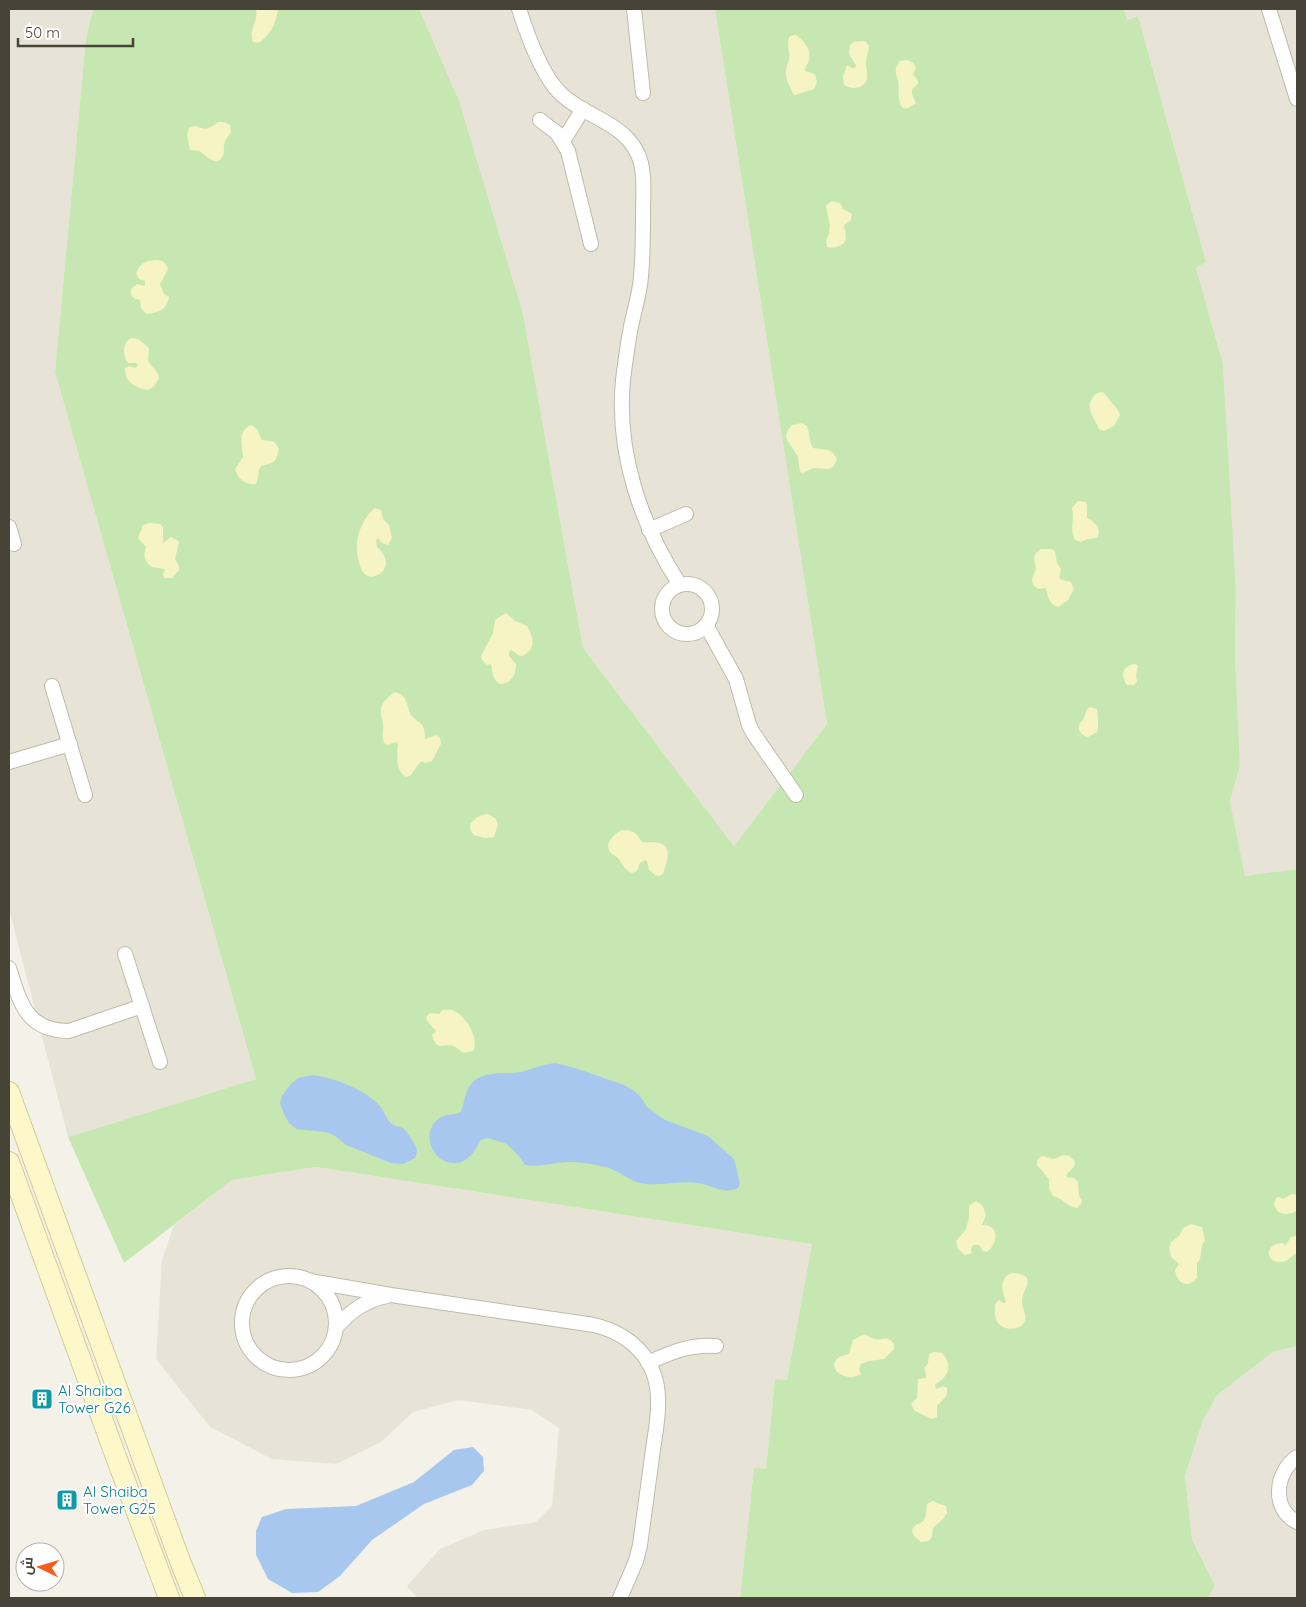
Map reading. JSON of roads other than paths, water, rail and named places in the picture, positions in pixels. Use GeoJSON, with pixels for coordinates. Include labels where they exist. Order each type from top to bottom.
{"type":"FeatureCollection","features":[{"type":"Feature","properties":{"kind":"street"},"geometry":{"type":"LineString","coordinates":[[519,9],[547,76],[554,86],[562,95],[622,132],[630,140],[641,162],[643,173],[641,276],[630,331],[623,381],[622,407],[624,432],[631,474],[640,506],[663,558],[680,585]]}},
{"type":"Feature","properties":{"kind":"street"},"geometry":{"type":"LineString","coordinates":[[634,9],[643,93]]}},
{"type":"Feature","properties":{"kind":"street"},"geometry":{"type":"LineString","coordinates":[[1269,9],[1297,99]]}},
{"type":"Feature","properties":{"kind":"street"},"geometry":{"type":"LineString","coordinates":[[563,141],[583,109]]}},
{"type":"Feature","properties":{"kind":"street"},"geometry":{"type":"LineString","coordinates":[[540,120],[557,132],[568,151],[591,244]]}},
{"type":"Feature","properties":{"kind":"street"},"geometry":{"type":"LineString","coordinates":[[649,530],[686,514]]}},
{"type":"Feature","properties":{"kind":"street"},"geometry":{"type":"LineString","coordinates":[[9,527],[14,544]]}},
{"type":"Feature","properties":{"kind":"street"},"geometry":{"type":"LineString","coordinates":[[680,585],[696,585],[703,589],[711,602],[712,610],[706,625],[700,631],[692,634],[675,632],[668,626],[662,611],[662,602],[666,594],[672,588],[680,585]]}},
{"type":"Feature","properties":{"kind":"street"},"geometry":{"type":"LineString","coordinates":[[706,625],[736,679],[753,733],[796,795]]}},
{"type":"Feature","properties":{"kind":"street"},"geometry":{"type":"LineString","coordinates":[[52,686],[85,795]]}},
{"type":"Feature","properties":{"kind":"street"},"geometry":{"type":"LineString","coordinates":[[9,762],[70,744]]}},
{"type":"Feature","properties":{"kind":"street"},"geometry":{"type":"LineString","coordinates":[[125,954],[160,1062]]}},
{"type":"Feature","properties":{"kind":"street"},"geometry":{"type":"LineString","coordinates":[[9,968],[22,1007],[28,1016],[47,1028],[69,1031],[142,1006]]}},
{"type":"Feature","properties":{"kind":"street"},"geometry":{"type":"LineString","coordinates":[[9,1092],[195,1598]]}},
{"type":"Feature","properties":{"kind":"street"},"geometry":{"type":"LineString","coordinates":[[9,1162],[169,1598]]}},
{"type":"Feature","properties":{"kind":"street"},"geometry":{"type":"LineString","coordinates":[[310,1281],[320,1287],[333,1306],[336,1316],[333,1340],[327,1351],[318,1360],[307,1366],[295,1370],[283,1370],[271,1366],[260,1360],[252,1351],[246,1340],[243,1328],[243,1315],[247,1303],[263,1284],[274,1278],[292,1276],[310,1281],[391,1295],[594,1325],[607,1328],[631,1342],[641,1352],[654,1375],[657,1388],[657,1414],[640,1545],[636,1561],[620,1598]]}},
{"type":"Feature","properties":{"kind":"street"},"geometry":{"type":"LineString","coordinates":[[336,1328],[343,1319],[360,1306],[380,1297],[391,1295]]}},
{"type":"Feature","properties":{"kind":"street"},"geometry":{"type":"LineString","coordinates":[[648,1363],[687,1347],[716,1346]]}},
{"type":"Feature","properties":{"kind":"street"},"geometry":{"type":"LineString","coordinates":[[1297,1456],[1289,1462],[1280,1477],[1279,1494],[1284,1512],[1290,1519],[1297,1522]]}},
{"type":"Feature","properties":{"kind":"water"},"geometry":{"type":"Polygon","coordinates":[[[556,1063],[624,1085],[633,1090],[640,1096],[647,1107],[665,1120],[708,1136],[734,1159],[740,1183],[738,1188],[723,1190],[691,1182],[640,1183],[609,1168],[580,1163],[565,1162],[536,1166],[525,1165],[507,1144],[488,1138],[480,1141],[473,1153],[462,1162],[448,1162],[436,1154],[430,1142],[432,1127],[439,1118],[461,1112],[467,1090],[477,1079],[489,1075],[521,1072],[542,1065],[556,1063]]]}},
{"type":"Feature","properties":{"kind":"water"},"geometry":{"type":"Polygon","coordinates":[[[313,1075],[348,1085],[373,1099],[381,1107],[392,1124],[403,1128],[406,1132],[417,1148],[415,1158],[403,1164],[391,1163],[346,1145],[335,1136],[326,1132],[296,1129],[289,1123],[284,1114],[280,1103],[282,1096],[298,1078],[313,1075]]]}},
{"type":"Feature","properties":{"kind":"water"},"geometry":{"type":"Polygon","coordinates":[[[473,1447],[483,1457],[484,1471],[472,1485],[424,1504],[372,1540],[340,1576],[318,1592],[292,1593],[268,1579],[256,1555],[256,1531],[262,1517],[286,1509],[356,1506],[414,1482],[454,1450],[473,1447]]]}},
{"type":"Feature","properties":{"kind":"place","name":"Al Shaiba Tower G26"},"geometry":{"type":"Point","coordinates":[42,1399]}},
{"type":"Feature","properties":{"kind":"place","name":"Al Shaiba Tower G25"},"geometry":{"type":"Point","coordinates":[67,1500]}}]}
